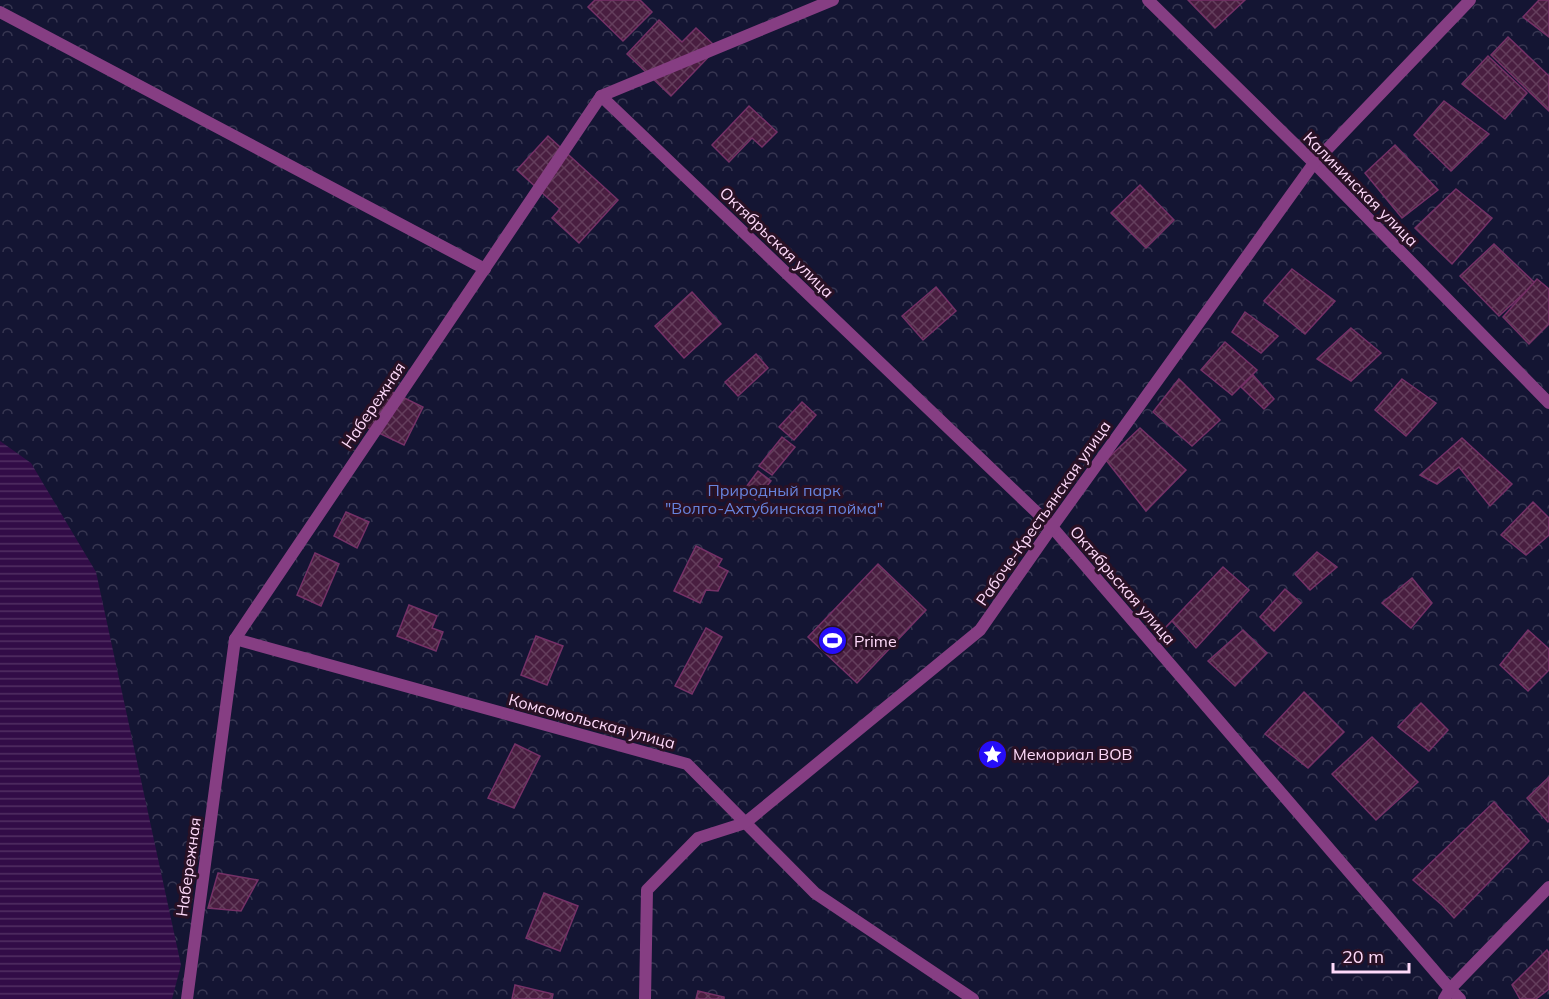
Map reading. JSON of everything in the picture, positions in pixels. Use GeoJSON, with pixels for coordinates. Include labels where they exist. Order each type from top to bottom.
{"type":"FeatureCollection","features":[{"type":"Feature","properties":{"kind":"street"},"geometry":{"type":"LineString","coordinates":[[602,96],[833,0]]}},
{"type":"Feature","properties":{"kind":"street","name":"Калининская улица"},"geometry":{"type":"LineString","coordinates":[[1148,0],[1314,164],[1549,403]]}},
{"type":"Feature","properties":{"kind":"street","name":"Рабоче-Крестьянская улица"},"geometry":{"type":"LineString","coordinates":[[645,999],[647,890],[698,838],[745,823],[980,630],[1314,164],[1470,0]]}},
{"type":"Feature","properties":{"kind":"street"},"geometry":{"type":"LineString","coordinates":[[0,12],[485,269]]}},
{"type":"Feature","properties":{"kind":"street","name":"Набережная"},"geometry":{"type":"LineString","coordinates":[[187,999],[235,639],[602,96]]}},
{"type":"Feature","properties":{"kind":"street","name":"Октябрьская улица"},"geometry":{"type":"LineString","coordinates":[[602,96],[1052,527],[1447,994],[1460,999]]}},
{"type":"Feature","properties":{"kind":"street","name":"Комсомольская улица"},"geometry":{"type":"LineString","coordinates":[[235,639],[687,765],[815,893],[973,999]]}},
{"type":"Feature","properties":{"kind":"street"},"geometry":{"type":"LineString","coordinates":[[1447,994],[1549,887]]}},
{"type":"Feature","properties":{"kind":"green space","name":"Природный парк \"Волго-Ахтубинская пойма\""},"geometry":{"type":"Polygon","coordinates":[[[0,0],[1549,0],[1549,999],[0,999],[0,0]]]}},
{"type":"Feature","properties":{"kind":"shaded area"},"geometry":{"type":"Polygon","coordinates":[[[0,441],[31,463],[96,572],[181,965],[172,999],[0,999],[0,441]]]}},
{"type":"Feature","properties":{"kind":"building"},"geometry":{"type":"Polygon","coordinates":[[[595,0],[640,0],[652,12],[623,41],[588,7],[595,0]]]}},
{"type":"Feature","properties":{"kind":"building"},"geometry":{"type":"Polygon","coordinates":[[[1188,0],[1245,0],[1215,28],[1188,0]]]}},
{"type":"Feature","properties":{"kind":"building"},"geometry":{"type":"Polygon","coordinates":[[[1539,0],[1549,0],[1549,37],[1523,17],[1539,0]]]}},
{"type":"Feature","properties":{"kind":"building"},"geometry":{"type":"Polygon","coordinates":[[[659,20],[682,42],[696,28],[717,48],[671,96],[627,54],[659,20]]]}},
{"type":"Feature","properties":{"kind":"building"},"geometry":{"type":"Polygon","coordinates":[[[1508,37],[1549,76],[1549,111],[1491,55],[1508,37]]]}},
{"type":"Feature","properties":{"kind":"building"},"geometry":{"type":"Polygon","coordinates":[[[1488,56],[1527,93],[1505,119],[1462,84],[1488,56]]]}},
{"type":"Feature","properties":{"kind":"building"},"geometry":{"type":"Polygon","coordinates":[[[1444,101],[1489,134],[1451,171],[1414,135],[1444,101]]]}},
{"type":"Feature","properties":{"kind":"building"},"geometry":{"type":"Polygon","coordinates":[[[749,106],[777,132],[762,147],[752,138],[729,162],[712,145],[749,106]]]}},
{"type":"Feature","properties":{"kind":"building"},"geometry":{"type":"Polygon","coordinates":[[[548,136],[618,200],[579,243],[552,218],[560,209],[517,170],[548,136]]]}},
{"type":"Feature","properties":{"kind":"building"},"geometry":{"type":"Polygon","coordinates":[[[1395,145],[1438,190],[1402,218],[1365,173],[1395,145]]]}},
{"type":"Feature","properties":{"kind":"building"},"geometry":{"type":"Polygon","coordinates":[[[1140,185],[1174,220],[1146,248],[1111,213],[1140,185]]]}},
{"type":"Feature","properties":{"kind":"building"},"geometry":{"type":"Polygon","coordinates":[[[1456,189],[1492,218],[1452,264],[1415,228],[1456,189]]]}},
{"type":"Feature","properties":{"kind":"building"},"geometry":{"type":"Polygon","coordinates":[[[1494,244],[1535,283],[1499,316],[1460,276],[1494,244]]]}},
{"type":"Feature","properties":{"kind":"building"},"geometry":{"type":"Polygon","coordinates":[[[1292,269],[1335,301],[1305,334],[1264,301],[1292,269]]]}},
{"type":"Feature","properties":{"kind":"building"},"geometry":{"type":"Polygon","coordinates":[[[1537,279],[1549,289],[1549,324],[1529,344],[1503,317],[1537,279]]]}},
{"type":"Feature","properties":{"kind":"building"},"geometry":{"type":"Polygon","coordinates":[[[936,287],[956,311],[923,340],[902,316],[936,287]]]}},
{"type":"Feature","properties":{"kind":"building"},"geometry":{"type":"Polygon","coordinates":[[[692,292],[721,324],[684,358],[655,326],[692,292]]]}},
{"type":"Feature","properties":{"kind":"building"},"geometry":{"type":"Polygon","coordinates":[[[1245,312],[1278,336],[1261,353],[1232,332],[1245,312]]]}},
{"type":"Feature","properties":{"kind":"building"},"geometry":{"type":"Polygon","coordinates":[[[1351,328],[1381,353],[1351,381],[1317,359],[1351,328]]]}},
{"type":"Feature","properties":{"kind":"building"},"geometry":{"type":"Polygon","coordinates":[[[1225,342],[1257,370],[1232,395],[1201,370],[1225,342]]]}},
{"type":"Feature","properties":{"kind":"building"},"geometry":{"type":"Polygon","coordinates":[[[756,354],[768,368],[738,396],[725,382],[756,354]]]}},
{"type":"Feature","properties":{"kind":"building"},"geometry":{"type":"Polygon","coordinates":[[[1253,375],[1274,399],[1264,409],[1241,387],[1253,375]]]}},
{"type":"Feature","properties":{"kind":"building"},"geometry":{"type":"Polygon","coordinates":[[[1179,379],[1220,420],[1192,446],[1153,412],[1179,379]]]}},
{"type":"Feature","properties":{"kind":"building"},"geometry":{"type":"Polygon","coordinates":[[[1402,379],[1436,403],[1406,436],[1375,410],[1402,379]]]}},
{"type":"Feature","properties":{"kind":"building"},"geometry":{"type":"Polygon","coordinates":[[[384,388],[423,407],[404,445],[366,427],[384,388]]]}},
{"type":"Feature","properties":{"kind":"building"},"geometry":{"type":"Polygon","coordinates":[[[802,402],[816,415],[794,440],[779,427],[802,402]]]}},
{"type":"Feature","properties":{"kind":"building"},"geometry":{"type":"Polygon","coordinates":[[[1140,428],[1186,470],[1146,511],[1106,460],[1140,428]]]}},
{"type":"Feature","properties":{"kind":"building"},"geometry":{"type":"Polygon","coordinates":[[[782,437],[795,447],[772,475],[759,466],[782,437]]]}},
{"type":"Feature","properties":{"kind":"building"},"geometry":{"type":"Polygon","coordinates":[[[1462,438],[1512,484],[1490,506],[1459,467],[1437,484],[1420,475],[1462,438]]]}},
{"type":"Feature","properties":{"kind":"building"},"geometry":{"type":"Polygon","coordinates":[[[758,471],[771,481],[756,500],[743,491],[758,471]]]}},
{"type":"Feature","properties":{"kind":"building"},"geometry":{"type":"Polygon","coordinates":[[[1533,502],[1549,518],[1549,535],[1526,555],[1501,535],[1533,502]]]}},
{"type":"Feature","properties":{"kind":"building"},"geometry":{"type":"Polygon","coordinates":[[[346,512],[369,522],[357,548],[334,536],[346,512]]]}},
{"type":"Feature","properties":{"kind":"building"},"geometry":{"type":"Polygon","coordinates":[[[696,546],[722,559],[718,566],[728,571],[718,591],[706,590],[700,603],[674,591],[696,546]]]}},
{"type":"Feature","properties":{"kind":"building"},"geometry":{"type":"Polygon","coordinates":[[[1317,552],[1337,567],[1310,590],[1295,574],[1317,552]]]}},
{"type":"Feature","properties":{"kind":"building"},"geometry":{"type":"Polygon","coordinates":[[[315,553],[339,564],[321,606],[297,595],[315,553]]]}},
{"type":"Feature","properties":{"kind":"building"},"geometry":{"type":"Polygon","coordinates":[[[878,564],[926,610],[857,683],[808,637],[878,564]]]}},
{"type":"Feature","properties":{"kind":"building"},"geometry":{"type":"Polygon","coordinates":[[[1223,567],[1249,590],[1196,648],[1172,621],[1165,628],[1223,567]]]}},
{"type":"Feature","properties":{"kind":"building"},"geometry":{"type":"Polygon","coordinates":[[[1412,578],[1432,603],[1411,628],[1382,603],[1412,578]]]}},
{"type":"Feature","properties":{"kind":"building"},"geometry":{"type":"Polygon","coordinates":[[[1285,589],[1301,603],[1274,631],[1260,617],[1285,589]]]}},
{"type":"Feature","properties":{"kind":"building"},"geometry":{"type":"Polygon","coordinates":[[[409,605],[437,616],[432,628],[443,632],[436,651],[397,636],[409,605]]]}},
{"type":"Feature","properties":{"kind":"building"},"geometry":{"type":"Polygon","coordinates":[[[706,628],[722,637],[692,694],[675,686],[706,628]]]}},
{"type":"Feature","properties":{"kind":"building"},"geometry":{"type":"Polygon","coordinates":[[[1243,630],[1267,653],[1235,686],[1208,661],[1243,630]]]}},
{"type":"Feature","properties":{"kind":"building"},"geometry":{"type":"Polygon","coordinates":[[[1528,630],[1549,649],[1549,670],[1528,691],[1500,665],[1528,630]]]}},
{"type":"Feature","properties":{"kind":"building"},"geometry":{"type":"Polygon","coordinates":[[[536,636],[563,646],[547,685],[521,675],[536,636]]]}},
{"type":"Feature","properties":{"kind":"building"},"geometry":{"type":"Polygon","coordinates":[[[1304,692],[1344,732],[1308,768],[1265,734],[1304,692]]]}},
{"type":"Feature","properties":{"kind":"building"},"geometry":{"type":"Polygon","coordinates":[[[1421,703],[1448,730],[1429,751],[1398,727],[1421,703]]]}},
{"type":"Feature","properties":{"kind":"building"},"geometry":{"type":"Polygon","coordinates":[[[1372,737],[1418,782],[1376,820],[1332,774],[1372,737]]]}},
{"type":"Feature","properties":{"kind":"building"},"geometry":{"type":"Polygon","coordinates":[[[515,744],[540,756],[514,808],[488,798],[515,744]]]}},
{"type":"Feature","properties":{"kind":"building"},"geometry":{"type":"Polygon","coordinates":[[[1549,777],[1549,821],[1548,822],[1527,798],[1549,777]]]}},
{"type":"Feature","properties":{"kind":"building"},"geometry":{"type":"Polygon","coordinates":[[[1494,802],[1529,841],[1454,918],[1413,880],[1494,802]]]}},
{"type":"Feature","properties":{"kind":"building"},"geometry":{"type":"Polygon","coordinates":[[[218,873],[258,880],[241,911],[208,908],[218,873]]]}},
{"type":"Feature","properties":{"kind":"building"},"geometry":{"type":"Polygon","coordinates":[[[544,893],[578,906],[560,951],[526,938],[544,893]]]}},
{"type":"Feature","properties":{"kind":"building"},"geometry":{"type":"Polygon","coordinates":[[[1547,950],[1549,953],[1549,989],[1536,999],[1520,999],[1512,985],[1547,950]]]}},
{"type":"Feature","properties":{"kind":"building"},"geometry":{"type":"Polygon","coordinates":[[[515,985],[553,994],[552,999],[512,999],[515,985]]]}},
{"type":"Feature","properties":{"kind":"building"},"geometry":{"type":"Polygon","coordinates":[[[698,991],[724,997],[724,999],[696,999],[698,991]]]}},
{"type":"Feature","properties":{"kind":"place","name":"Prime"},"geometry":{"type":"Point","coordinates":[833,641]}},
{"type":"Feature","properties":{"kind":"place","name":"Мемориал ВОВ"},"geometry":{"type":"Point","coordinates":[992,754]}}]}
